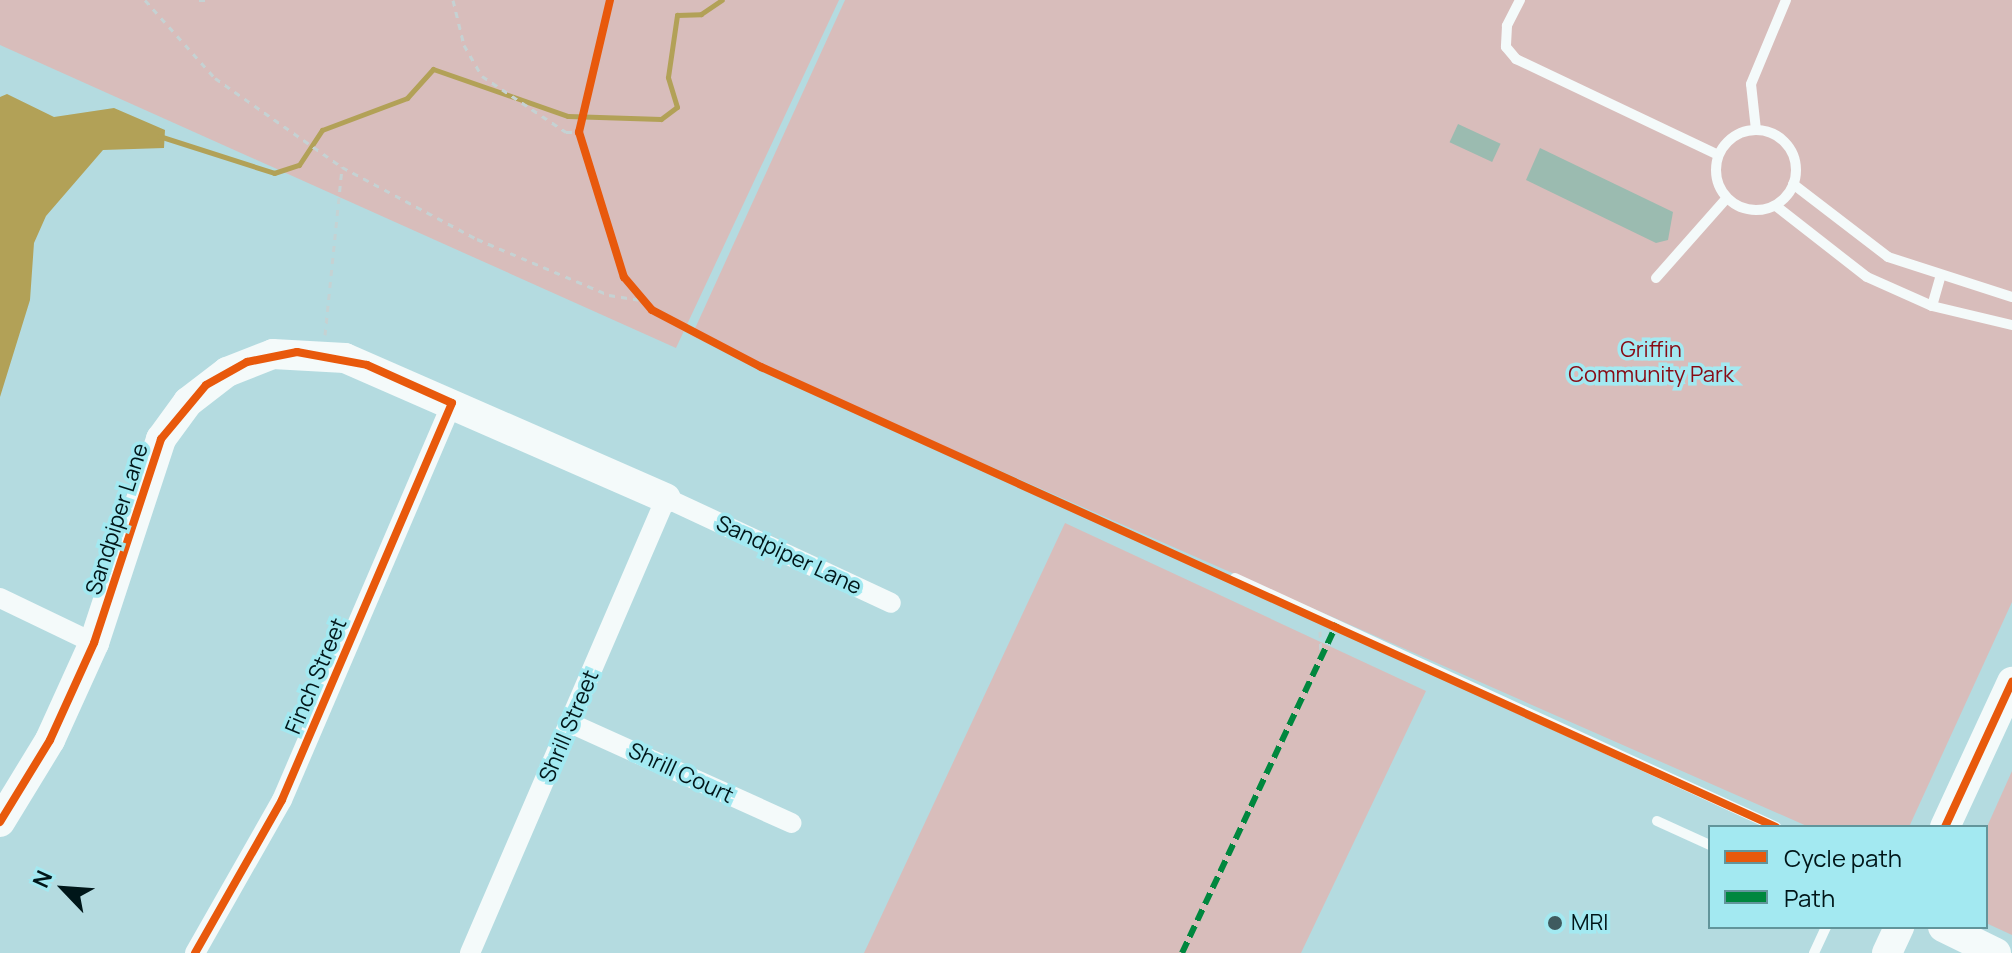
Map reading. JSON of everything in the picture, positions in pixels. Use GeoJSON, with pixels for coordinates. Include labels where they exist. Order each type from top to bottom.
{"type":"FeatureCollection","features":[{"type":"Feature","properties":{"kind":"street","name":"Sandpiper Lane"},"geometry":{"type":"LineString","coordinates":[[0,822],[50,740],[94,643],[151,463],[173,420],[206,385],[247,362],[323,354],[452,403],[891,603]]}},
{"type":"Feature","properties":{"kind":"street","name":"Finch Street"},"geometry":{"type":"LineString","coordinates":[[195,953],[282,800],[452,403]]}},
{"type":"Feature","properties":{"kind":"street","name":"Shrill Street"},"geometry":{"type":"LineString","coordinates":[[472,948],[666,498]]}},
{"type":"Feature","properties":{"kind":"street"},"geometry":{"type":"LineString","coordinates":[[0,598],[94,643]]}},
{"type":"Feature","properties":{"kind":"street"},"geometry":{"type":"LineString","coordinates":[[1946,825],[2012,682]]}},
{"type":"Feature","properties":{"kind":"street","name":"Shrill Court"},"geometry":{"type":"LineString","coordinates":[[570,723],[791,823]]}},
{"type":"Feature","properties":{"kind":"street"},"geometry":{"type":"LineString","coordinates":[[1887,953],[1898,929]]}},
{"type":"Feature","properties":{"kind":"street"},"geometry":{"type":"LineString","coordinates":[[1947,929],[1996,953]]}},
{"type":"Feature","properties":{"kind":"street"},"geometry":{"type":"LineString","coordinates":[[472,948],[493,953]]}},
{"type":"Feature","properties":{"kind":"lane"},"geometry":{"type":"LineString","coordinates":[[1520,0],[1506,47],[1516,59],[1718,155]]}},
{"type":"Feature","properties":{"kind":"lane"},"geometry":{"type":"LineString","coordinates":[[1756,130],[1751,84],[1786,0]]}},
{"type":"Feature","properties":{"kind":"lane"},"geometry":{"type":"LineString","coordinates":[[1756,130],[1786,144],[1796,165],[1793,184],[1776,206],[1750,211],[1726,199],[1716,178],[1718,155],[1733,137],[1756,130]]}},
{"type":"Feature","properties":{"kind":"lane"},"geometry":{"type":"LineString","coordinates":[[1793,184],[1888,257],[1940,278],[2012,297]]}},
{"type":"Feature","properties":{"kind":"lane"},"geometry":{"type":"LineString","coordinates":[[1656,278],[1726,199]]}},
{"type":"Feature","properties":{"kind":"lane"},"geometry":{"type":"LineString","coordinates":[[1776,206],[1867,277],[1932,306],[2012,325]]}},
{"type":"Feature","properties":{"kind":"lane"},"geometry":{"type":"LineString","coordinates":[[1932,306],[1940,278]]}},
{"type":"Feature","properties":{"kind":"lane"},"geometry":{"type":"LineString","coordinates":[[1235,578],[1772,825]]}},
{"type":"Feature","properties":{"kind":"lane"},"geometry":{"type":"LineString","coordinates":[[1657,821],[1708,844]]}},
{"type":"Feature","properties":{"kind":"lane"},"geometry":{"type":"LineString","coordinates":[[1814,953],[1825,929]]}},
{"type":"Feature","properties":{"kind":"path"},"geometry":{"type":"LineString","coordinates":[[145,0],[215,78],[342,167],[477,239],[609,295],[641,300]]}},
{"type":"Feature","properties":{"kind":"path"},"geometry":{"type":"LineString","coordinates":[[199,0],[208,0]]}},
{"type":"Feature","properties":{"kind":"path"},"geometry":{"type":"LineString","coordinates":[[453,0],[464,45],[482,76],[566,132],[579,132]]}},
{"type":"Feature","properties":{"kind":"path"},"geometry":{"type":"LineString","coordinates":[[610,0],[579,119],[579,132],[624,277],[641,300],[692,335],[1235,578]]}},
{"type":"Feature","properties":{"kind":"path"},"geometry":{"type":"LineString","coordinates":[[323,354],[342,167]]}},
{"type":"Feature","properties":{"kind":"path"},"geometry":{"type":"LineString","coordinates":[[1321,659],[1323,618]]}},
{"type":"Feature","properties":{"kind":"green space"},"geometry":{"type":"Polygon","coordinates":[[[0,0],[839,0],[676,348],[0,45],[0,0]]]}},
{"type":"Feature","properties":{"kind":"green space","name":"Griffin Community Park"},"geometry":{"type":"Polygon","coordinates":[[[845,0],[2012,0],[2012,602],[1910,825],[1804,825],[692,335],[845,0]]]}},
{"type":"Feature","properties":{"kind":"green space"},"geometry":{"type":"Polygon","coordinates":[[[1065,523],[1426,691],[1301,953],[864,953],[1065,523]]]}},
{"type":"Feature","properties":{"kind":"green space"},"geometry":{"type":"Polygon","coordinates":[[[2012,771],[2012,935],[1988,924],[1988,825],[2012,771]]]}},
{"type":"Feature","properties":{"kind":"shaded area"},"geometry":{"type":"Polygon","coordinates":[[[7,94],[54,117],[114,108],[165,130],[164,148],[103,150],[46,216],[34,243],[30,300],[0,397],[0,97],[7,94]]]}},
{"type":"Feature","properties":{"kind":"building"},"geometry":{"type":"Polygon","coordinates":[[[1458,124],[1501,144],[1492,162],[1450,142],[1458,124]]]}},
{"type":"Feature","properties":{"kind":"building"},"geometry":{"type":"Polygon","coordinates":[[[1540,148],[1673,212],[1668,240],[1656,243],[1526,180],[1540,148]]]}},
{"type":"Feature","properties":{"kind":"waterway"},"geometry":{"type":"LineString","coordinates":[[159,136],[274,173],[299,165],[322,130],[407,98],[433,69],[568,116],[661,119],[677,107],[668,77],[677,15],[701,14],[722,0]]}},
{"type":"Feature","properties":{"kind":"marked path"},"geometry":{"type":"LineString","coordinates":[[1182,953],[1337,624]]}},
{"type":"Feature","properties":{"kind":"cycle path"},"geometry":{"type":"LineString","coordinates":[[610,0],[579,132],[624,277],[652,310],[761,367],[1772,825]]}},
{"type":"Feature","properties":{"kind":"cycle path"},"geometry":{"type":"LineString","coordinates":[[0,822],[50,740],[94,643],[161,439],[206,385],[247,362],[297,352],[367,365],[452,403],[282,800],[195,953]]}},
{"type":"Feature","properties":{"kind":"cycle path"},"geometry":{"type":"LineString","coordinates":[[1946,825],[2012,682]]}},
{"type":"Feature","properties":{"kind":"place","name":"MRI"},"geometry":{"type":"Point","coordinates":[1555,923]}}]}
